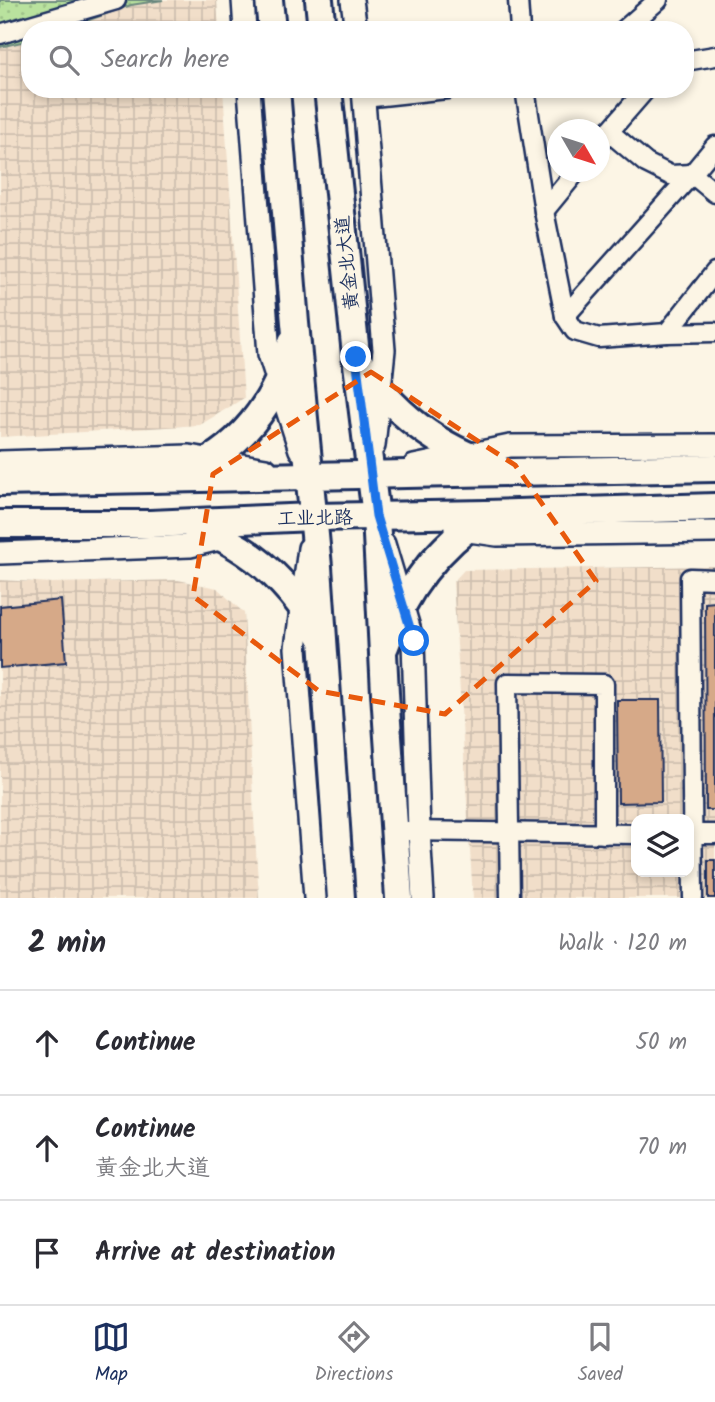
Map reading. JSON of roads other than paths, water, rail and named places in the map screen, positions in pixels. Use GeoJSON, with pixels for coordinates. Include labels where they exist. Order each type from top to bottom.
{"type":"FeatureCollection","features":[{"type":"Feature","properties":{"kind":"main road"},"geometry":{"type":"LineString","coordinates":[[269,0],[271,21]]}},
{"type":"Feature","properties":{"kind":"main road"},"geometry":{"type":"LineString","coordinates":[[319,0],[321,21]]}},
{"type":"Feature","properties":{"kind":"main road"},"geometry":{"type":"LineString","coordinates":[[277,98],[313,517],[341,898]]}},
{"type":"Feature","properties":{"kind":"main road","name":"黄金北大道"},"geometry":{"type":"LineString","coordinates":[[329,98],[376,516],[383,654],[407,831],[400,898]]}},
{"type":"Feature","properties":{"kind":"main road"},"geometry":{"type":"LineString","coordinates":[[167,478],[186,472],[210,459],[249,428],[278,383],[287,361],[295,323]]}},
{"type":"Feature","properties":{"kind":"main road"},"geometry":{"type":"LineString","coordinates":[[356,357],[398,409],[433,437],[467,455],[515,471]]}},
{"type":"Feature","properties":{"kind":"main road"},"geometry":{"type":"LineString","coordinates":[[0,482],[715,468]]}},
{"type":"Feature","properties":{"kind":"main road","name":"工业北路"},"geometry":{"type":"LineString","coordinates":[[0,524],[183,523],[715,507]]}},
{"type":"Feature","properties":{"kind":"main road"},"geometry":{"type":"LineString","coordinates":[[383,654],[402,605],[427,568],[464,530],[487,514]]}},
{"type":"Feature","properties":{"kind":"main road"},"geometry":{"type":"LineString","coordinates":[[183,523],[223,538],[264,565],[302,605],[322,639]]}},
{"type":"Feature","properties":{"kind":"street"},"geometry":{"type":"LineString","coordinates":[[44,21],[116,0]]}},
{"type":"Feature","properties":{"kind":"street"},"geometry":{"type":"LineString","coordinates":[[243,0],[244,21]]}},
{"type":"Feature","properties":{"kind":"street"},"geometry":{"type":"LineString","coordinates":[[352,0],[355,21]]}},
{"type":"Feature","properties":{"kind":"street"},"geometry":{"type":"LineString","coordinates":[[518,0],[519,21]]}},
{"type":"Feature","properties":{"kind":"street"},"geometry":{"type":"LineString","coordinates":[[634,21],[658,0]]}},
{"type":"Feature","properties":{"kind":"street"},"geometry":{"type":"LineString","coordinates":[[0,34],[21,28]]}},
{"type":"Feature","properties":{"kind":"street"},"geometry":{"type":"LineString","coordinates":[[694,60],[715,57]]}},
{"type":"Feature","properties":{"kind":"street"},"geometry":{"type":"LineString","coordinates":[[0,462],[190,456],[309,476],[269,354],[250,98]]}},
{"type":"Feature","properties":{"kind":"street"},"geometry":{"type":"LineString","coordinates":[[363,98],[384,350],[371,475],[509,446],[715,445]]}},
{"type":"Feature","properties":{"kind":"street"},"geometry":{"type":"LineString","coordinates":[[526,98],[544,211],[565,316],[575,331],[599,338],[667,332],[715,332]]}},
{"type":"Feature","properties":{"kind":"street"},"geometry":{"type":"LineString","coordinates":[[610,130],[638,98]]}},
{"type":"Feature","properties":{"kind":"street"},"geometry":{"type":"LineString","coordinates":[[610,141],[670,175],[692,174],[715,193]]}},
{"type":"Feature","properties":{"kind":"street"},"geometry":{"type":"LineString","coordinates":[[565,316],[715,146]]}},
{"type":"Feature","properties":{"kind":"street"},"geometry":{"type":"LineString","coordinates":[[544,211],[568,182]]}},
{"type":"Feature","properties":{"kind":"street"},"geometry":{"type":"LineString","coordinates":[[667,332],[715,272]]}},
{"type":"Feature","properties":{"kind":"street"},"geometry":{"type":"LineString","coordinates":[[423,898],[407,831],[414,641],[376,516],[497,535],[715,532]]}},
{"type":"Feature","properties":{"kind":"street"},"geometry":{"type":"LineString","coordinates":[[0,554],[190,546],[313,517],[296,648],[315,898]]}},
{"type":"Feature","properties":{"kind":"street"},"geometry":{"type":"LineString","coordinates":[[691,814],[690,578],[715,579]]}},
{"type":"Feature","properties":{"kind":"street"},"geometry":{"type":"LineString","coordinates":[[510,898],[507,683],[604,684],[604,834]]}},
{"type":"Feature","properties":{"kind":"street"},"geometry":{"type":"LineString","coordinates":[[407,831],[631,834]]}},
{"type":"Feature","properties":{"kind":"street"},"geometry":{"type":"LineString","coordinates":[[694,834],[715,834]]}},
{"type":"Feature","properties":{"kind":"street"},"geometry":{"type":"LineString","coordinates":[[692,877],[693,898]]}}]}
